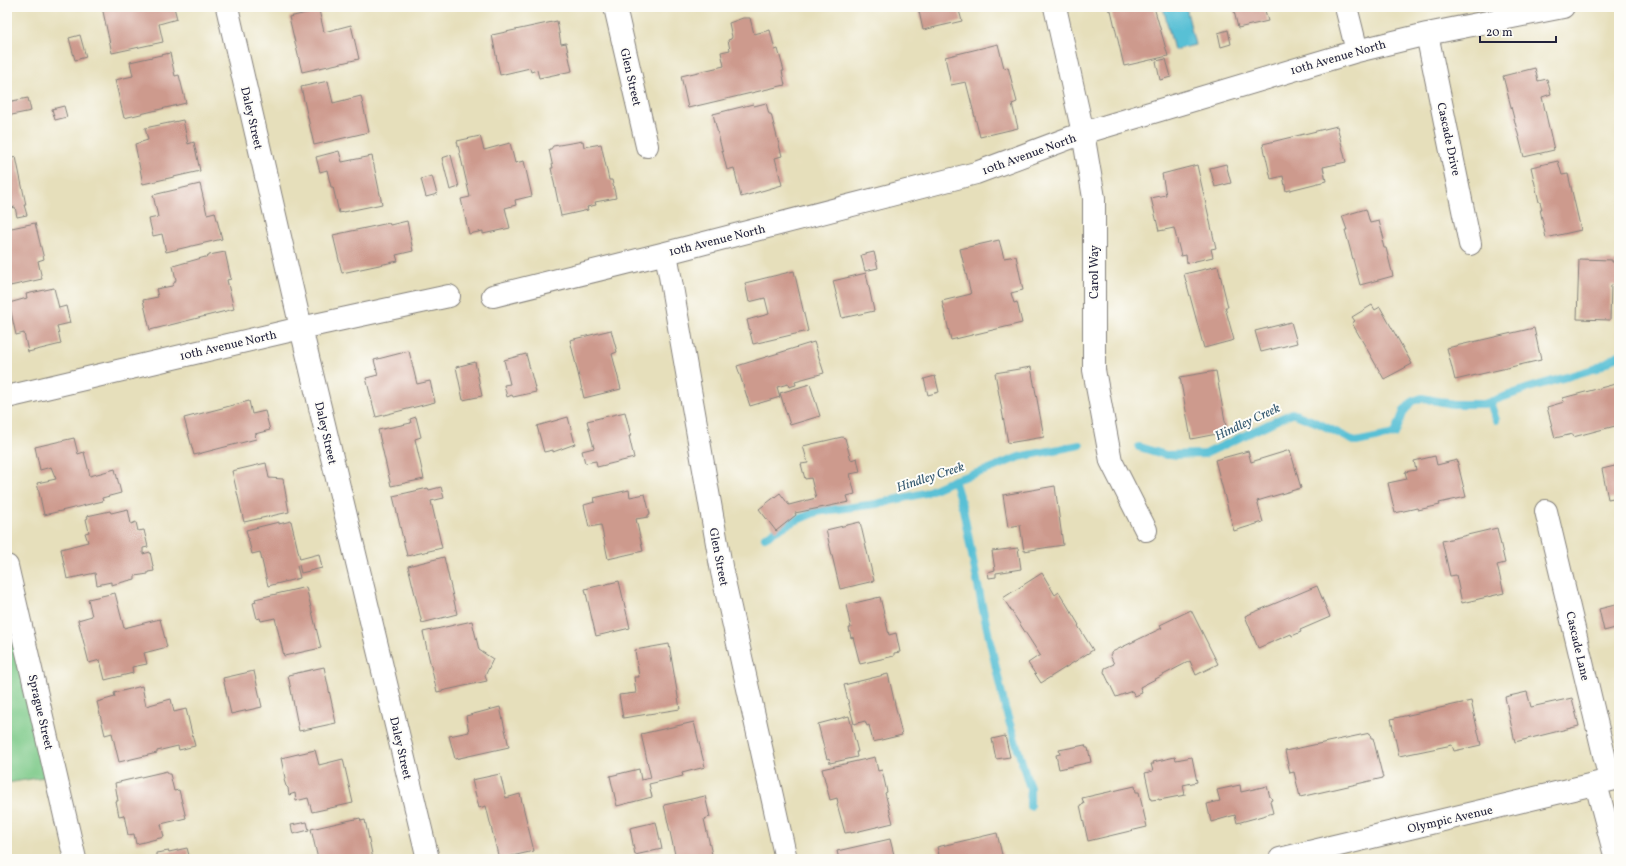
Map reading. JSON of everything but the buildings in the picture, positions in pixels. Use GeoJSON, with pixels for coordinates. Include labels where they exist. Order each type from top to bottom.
{"type":"FeatureCollection","features":[{"type":"Feature","properties":{"kind":"street","name":"Daley Street"},"geometry":{"type":"LineString","coordinates":[[227,7],[301,328],[428,859]]}},
{"type":"Feature","properties":{"kind":"street","name":"Glen Street"},"geometry":{"type":"LineString","coordinates":[[615,7],[647,146]]}},
{"type":"Feature","properties":{"kind":"street","name":"Carol Way"},"geometry":{"type":"LineString","coordinates":[[1055,7],[1083,133],[1094,198],[1094,370],[1111,461],[1146,530]]}},
{"type":"Feature","properties":{"kind":"street"},"geometry":{"type":"LineString","coordinates":[[1346,7],[1357,50]]}},
{"type":"Feature","properties":{"kind":"street","name":"10th Avenue North"},"geometry":{"type":"LineString","coordinates":[[493,296],[976,173],[1083,133],[1357,50],[1427,34],[1563,7]]}},
{"type":"Feature","properties":{"kind":"street","name":"Cascade Drive"},"geometry":{"type":"LineString","coordinates":[[1427,34],[1470,244]]}},
{"type":"Feature","properties":{"kind":"street","name":"Glen Street"},"geometry":{"type":"LineString","coordinates":[[666,253],[722,572],[786,859]]}},
{"type":"Feature","properties":{"kind":"street","name":"10th Avenue North"},"geometry":{"type":"LineString","coordinates":[[7,397],[301,328],[449,296]]}},
{"type":"Feature","properties":{"kind":"street","name":"Cascade Lane"},"geometry":{"type":"LineString","coordinates":[[1546,511],[1608,781],[1616,859]]}},
{"type":"Feature","properties":{"kind":"street","name":"Sprague Street"},"geometry":{"type":"LineString","coordinates":[[7,566],[75,859]]}},
{"type":"Feature","properties":{"kind":"street","name":"Olympic Avenue"},"geometry":{"type":"LineString","coordinates":[[1280,859],[1608,781]]}},
{"type":"Feature","properties":{"kind":"green space"},"geometry":{"type":"Polygon","coordinates":[[[23,632],[56,775],[7,783],[7,634],[23,632]]]}},
{"type":"Feature","properties":{"kind":"water"},"geometry":{"type":"Polygon","coordinates":[[[1163,7],[1186,7],[1195,45],[1174,50],[1163,7]]]}},
{"type":"Feature","properties":{"kind":"waterway","name":"Hindley Creek"},"geometry":{"type":"LineString","coordinates":[[1139,447],[1166,455],[1205,454],[1292,413],[1318,423],[1356,442],[1395,434],[1404,411],[1413,401],[1422,398],[1453,404],[1484,404],[1532,387],[1597,368],[1619,355]]}},
{"type":"Feature","properties":{"kind":"waterway"},"geometry":{"type":"LineString","coordinates":[[1490,402],[1496,420]]}},
{"type":"Feature","properties":{"kind":"waterway","name":"Hindley Creek"},"geometry":{"type":"LineString","coordinates":[[765,537],[788,524],[816,512],[876,504],[925,493],[954,480],[987,470],[1019,457],[1080,445]]}},
{"type":"Feature","properties":{"kind":"waterway"},"geometry":{"type":"LineString","coordinates":[[954,480],[963,509],[981,601],[1005,708],[1030,788],[1030,806]]}}]}
